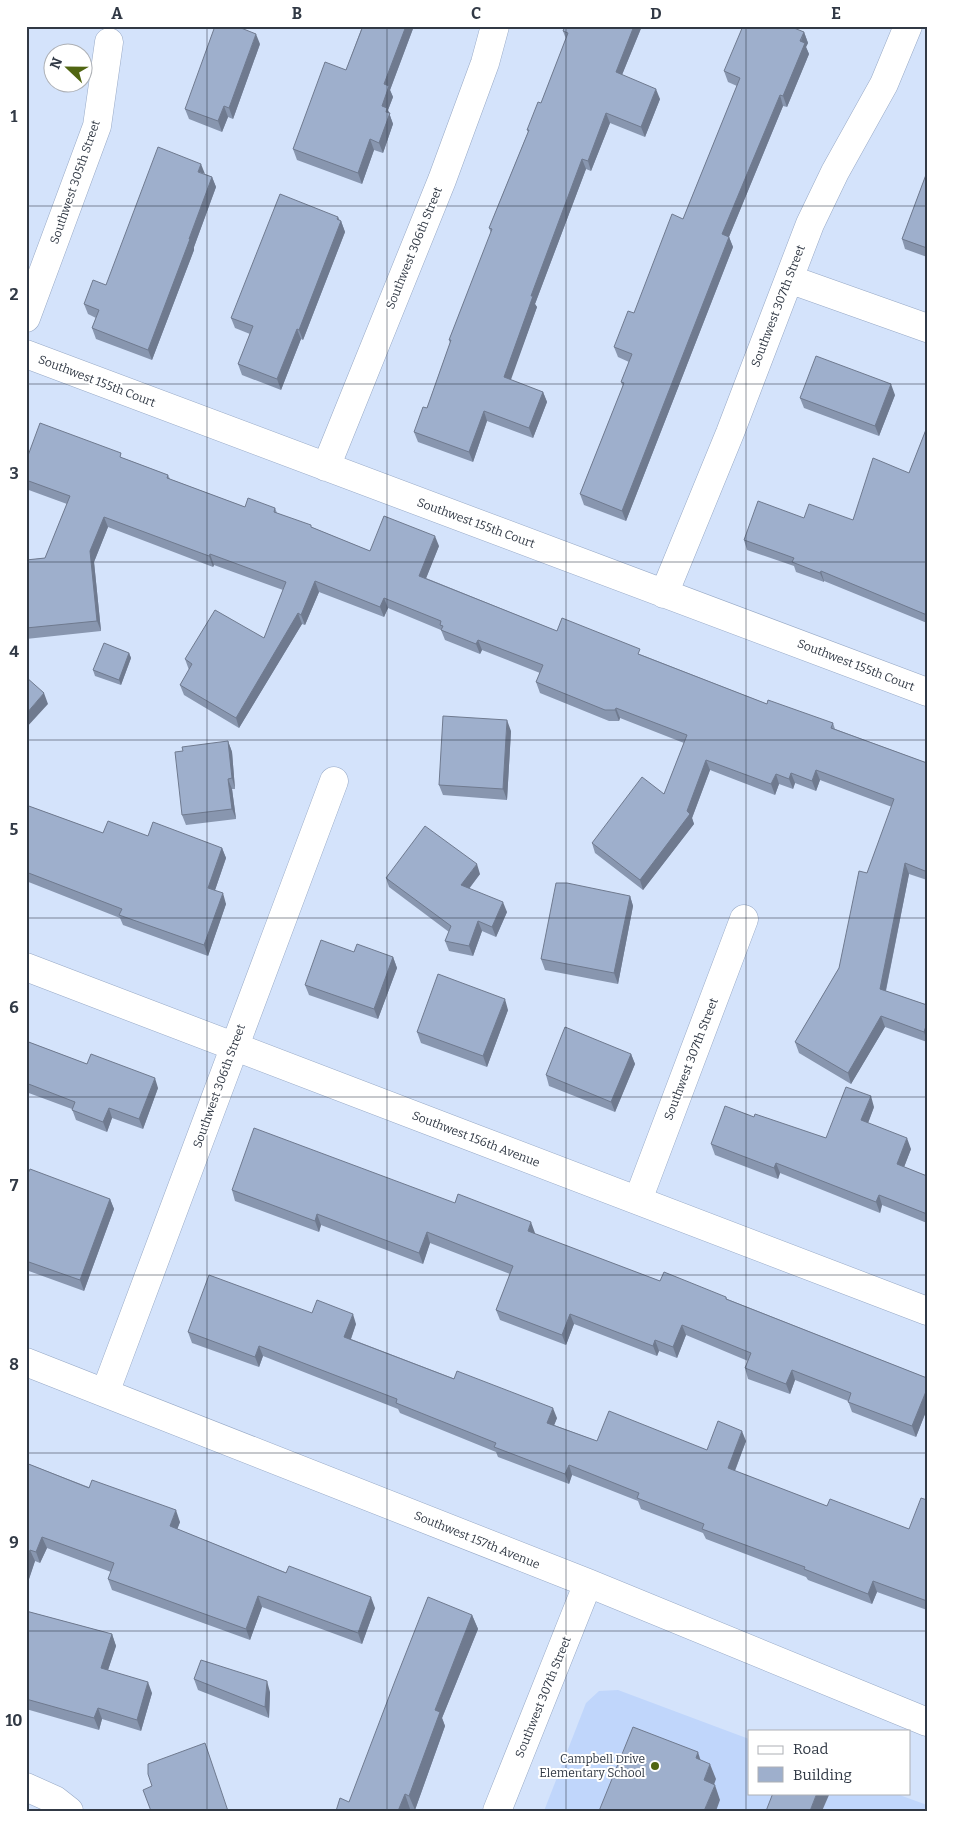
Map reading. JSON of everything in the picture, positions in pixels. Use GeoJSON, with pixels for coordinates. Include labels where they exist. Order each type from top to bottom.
{"type":"FeatureCollection","features":[{"type":"Feature","properties":{"kind":"street","name":"Southwest 306th Street"},"geometry":{"type":"LineString","coordinates":[[326,467],[442,180],[485,63],[495,26]]}},
{"type":"Feature","properties":{"kind":"street","name":"Southwest 307th Street"},"geometry":{"type":"LineString","coordinates":[[664,594],[730,433],[810,224],[835,172],[884,84],[908,26]]}},
{"type":"Feature","properties":{"kind":"street","name":"Southwest 305th Street"},"geometry":{"type":"LineString","coordinates":[[26,318],[97,126],[109,42]]}},
{"type":"Feature","properties":{"kind":"street"},"geometry":{"type":"LineString","coordinates":[[789,279],[927,328]]}},
{"type":"Feature","properties":{"kind":"street","name":"Southwest 155th Court"},"geometry":{"type":"LineString","coordinates":[[26,354],[927,692]]}},
{"type":"Feature","properties":{"kind":"street","name":"Southwest 306th Street"},"geometry":{"type":"LineString","coordinates":[[105,1393],[334,780]]}},
{"type":"Feature","properties":{"kind":"street","name":"Southwest 307th Street"},"geometry":{"type":"LineString","coordinates":[[638,1200],[744,919]]}},
{"type":"Feature","properties":{"kind":"street","name":"Southwest 156th Avenue"},"geometry":{"type":"LineString","coordinates":[[26,967],[927,1311]]}},
{"type":"Feature","properties":{"kind":"street","name":"Southwest 157th Avenue"},"geometry":{"type":"LineString","coordinates":[[26,1362],[588,1583],[927,1722]]}},
{"type":"Feature","properties":{"kind":"street","name":"Southwest 307th Street"},"geometry":{"type":"LineString","coordinates":[[497,1811],[588,1583]]}},
{"type":"Feature","properties":{"kind":"street"},"geometry":{"type":"LineString","coordinates":[[26,1787],[56,1800],[69,1811]]}},
{"type":"Feature","properties":{"kind":"shaded area","name":"Campbell Drive Elementary School"},"geometry":{"type":"Polygon","coordinates":[[[618,1690],[748,1739],[748,1794],[897,1794],[927,1805],[927,1811],[544,1811],[586,1703],[599,1691],[618,1690]]]}},
{"type":"Feature","properties":{"kind":"building"},"geometry":{"type":"Polygon","coordinates":[[[215,26],[236,26],[256,34],[229,108],[224,106],[218,121],[185,109],[215,26]]]}},
{"type":"Feature","properties":{"kind":"building"},"geometry":{"type":"Polygon","coordinates":[[[363,26],[406,26],[384,84],[389,86],[382,106],[387,108],[386,112],[390,113],[379,143],[370,139],[358,173],[293,149],[325,62],[346,70],[363,26]]]}},
{"type":"Feature","properties":{"kind":"building"},"geometry":{"type":"Polygon","coordinates":[[[565,26],[634,26],[616,72],[656,89],[641,127],[606,113],[588,161],[582,159],[531,296],[533,296],[504,377],[543,392],[529,428],[484,411],[469,452],[414,432],[423,407],[427,408],[451,340],[449,340],[492,229],[489,228],[529,130],[527,130],[538,102],[541,103],[568,33],[563,31],[565,26]]]}},
{"type":"Feature","properties":{"kind":"building"},"geometry":{"type":"Polygon","coordinates":[[[743,26],[789,26],[804,32],[800,41],[805,43],[783,96],[780,95],[722,234],[729,237],[622,511],[580,494],[624,383],[621,382],[632,354],[614,347],[628,311],[634,313],[672,214],[683,219],[740,78],[724,71],[743,26]]]}},
{"type":"Feature","properties":{"kind":"building"},"geometry":{"type":"Polygon","coordinates":[[[158,147],[201,164],[198,172],[212,177],[148,350],[92,328],[99,310],[84,304],[93,280],[106,285],[158,147]]]}},
{"type":"Feature","properties":{"kind":"building"},"geometry":{"type":"Polygon","coordinates":[[[927,172],[927,248],[902,239],[927,172]]]}},
{"type":"Feature","properties":{"kind":"building"},"geometry":{"type":"Polygon","coordinates":[[[280,194],[338,217],[337,219],[341,221],[299,330],[297,329],[277,379],[238,364],[253,326],[231,318],[280,194]]]}},
{"type":"Feature","properties":{"kind":"building"},"geometry":{"type":"Polygon","coordinates":[[[816,356],[891,384],[875,426],[800,398],[816,356]]]}},
{"type":"Feature","properties":{"kind":"building"},"geometry":{"type":"Polygon","coordinates":[[[40,423],[121,453],[120,457],[168,475],[167,478],[245,507],[248,498],[275,508],[274,512],[311,525],[311,527],[370,551],[384,516],[435,536],[419,576],[557,631],[562,618],[640,649],[638,654],[767,704],[768,700],[833,723],[831,728],[927,763],[927,867],[925,871],[905,863],[880,989],[927,1005],[927,1023],[924,1032],[881,1016],[848,1073],[795,1042],[839,968],[859,871],[867,873],[894,799],[816,770],[812,781],[791,773],[789,779],[776,774],[771,784],[706,760],[687,811],[690,814],[640,880],[592,843],[642,777],[664,794],[687,735],[616,708],[615,710],[605,710],[536,682],[543,665],[478,640],[476,644],[441,630],[443,626],[440,625],[441,621],[384,598],[380,607],[315,581],[301,615],[298,613],[236,718],[180,685],[192,664],[185,659],[215,610],[264,638],[286,582],[104,517],[90,551],[97,621],[26,628],[26,560],[45,558],[70,496],[26,480],[26,461],[40,423]]]}},
{"type":"Feature","properties":{"kind":"building"},"geometry":{"type":"Polygon","coordinates":[[[927,427],[927,615],[821,571],[820,573],[792,562],[794,558],[744,540],[758,501],[804,518],[809,504],[853,520],[873,458],[909,473],[927,427]]]}},
{"type":"Feature","properties":{"kind":"building"},"geometry":{"type":"Polygon","coordinates":[[[104,643],[129,653],[119,680],[93,670],[104,643]]]}},
{"type":"Feature","properties":{"kind":"building"},"geometry":{"type":"Polygon","coordinates":[[[26,677],[44,693],[26,714],[26,677]]]}},
{"type":"Feature","properties":{"kind":"building"},"geometry":{"type":"Polygon","coordinates":[[[443,716],[507,720],[503,789],[439,785],[443,716]]]}},
{"type":"Feature","properties":{"kind":"building"},"geometry":{"type":"Polygon","coordinates":[[[228,741],[232,778],[228,779],[232,809],[182,815],[175,752],[183,751],[182,747],[228,741]]]}},
{"type":"Feature","properties":{"kind":"building"},"geometry":{"type":"Polygon","coordinates":[[[26,805],[103,833],[108,821],[148,836],[153,822],[222,848],[208,888],[223,893],[204,945],[119,915],[122,909],[26,872],[26,805]]]}},
{"type":"Feature","properties":{"kind":"building"},"geometry":{"type":"Polygon","coordinates":[[[425,826],[477,864],[461,885],[503,902],[492,927],[478,921],[469,946],[445,941],[451,926],[386,878],[425,826]]]}},
{"type":"Feature","properties":{"kind":"building"},"geometry":{"type":"Polygon","coordinates":[[[556,883],[567,883],[630,896],[614,973],[541,959],[556,883]]]}},
{"type":"Feature","properties":{"kind":"building"},"geometry":{"type":"Polygon","coordinates":[[[321,940],[354,952],[357,944],[393,957],[374,1009],[305,985],[321,940]]]}},
{"type":"Feature","properties":{"kind":"building"},"geometry":{"type":"Polygon","coordinates":[[[438,974],[505,999],[483,1056],[417,1032],[438,974]]]}},
{"type":"Feature","properties":{"kind":"building"},"geometry":{"type":"Polygon","coordinates":[[[565,1027],[631,1054],[611,1102],[546,1075],[565,1027]]]}},
{"type":"Feature","properties":{"kind":"building"},"geometry":{"type":"Polygon","coordinates":[[[26,1041],[87,1064],[91,1054],[155,1078],[139,1119],[109,1108],[103,1122],[72,1110],[75,1102],[26,1083],[26,1041]]]}},
{"type":"Feature","properties":{"kind":"building"},"geometry":{"type":"Polygon","coordinates":[[[846,1087],[871,1096],[861,1120],[907,1138],[897,1164],[927,1176],[927,1214],[879,1195],[876,1202],[776,1163],[774,1168],[711,1144],[725,1106],[754,1117],[755,1114],[826,1138],[846,1087]]]}},
{"type":"Feature","properties":{"kind":"building"},"geometry":{"type":"Polygon","coordinates":[[[254,1128],[455,1203],[458,1194],[531,1222],[528,1231],[660,1281],[664,1272],[726,1297],[726,1299],[927,1378],[927,1389],[912,1426],[848,1402],[851,1393],[792,1370],[786,1384],[745,1368],[751,1353],[682,1325],[673,1347],[655,1340],[653,1346],[570,1314],[562,1335],[496,1310],[513,1266],[427,1232],[419,1253],[317,1214],[315,1221],[232,1190],[254,1128]]]}},
{"type":"Feature","properties":{"kind":"building"},"geometry":{"type":"Polygon","coordinates":[[[30,1169],[110,1199],[80,1280],[26,1261],[26,1178],[30,1169]]]}},
{"type":"Feature","properties":{"kind":"building"},"geometry":{"type":"Polygon","coordinates":[[[209,1275],[312,1313],[317,1300],[353,1314],[344,1337],[454,1379],[457,1371],[553,1408],[547,1423],[597,1441],[609,1411],[707,1450],[718,1421],[742,1431],[728,1468],[827,1506],[830,1499],[909,1529],[921,1498],[927,1500],[927,1601],[873,1581],[868,1594],[804,1569],[805,1567],[702,1529],[704,1524],[637,1498],[639,1493],[569,1465],[565,1474],[494,1447],[496,1443],[396,1403],[397,1399],[259,1346],[255,1357],[188,1332],[209,1275]]]}},
{"type":"Feature","properties":{"kind":"building"},"geometry":{"type":"Polygon","coordinates":[[[26,1463],[89,1488],[92,1480],[176,1510],[170,1526],[286,1573],[289,1566],[371,1597],[358,1633],[258,1596],[246,1629],[108,1579],[114,1563],[42,1537],[36,1552],[30,1550],[26,1563],[26,1463]]]}},
{"type":"Feature","properties":{"kind":"building"},"geometry":{"type":"Polygon","coordinates":[[[428,1597],[472,1615],[435,1710],[440,1712],[409,1796],[405,1794],[398,1811],[336,1811],[340,1798],[349,1802],[428,1597]]]}},
{"type":"Feature","properties":{"kind":"building"},"geometry":{"type":"Polygon","coordinates":[[[26,1611],[112,1634],[101,1668],[148,1682],[137,1720],[98,1708],[94,1718],[26,1699],[26,1611]]]}},
{"type":"Feature","properties":{"kind":"building"},"geometry":{"type":"Polygon","coordinates":[[[201,1660],[267,1681],[265,1707],[194,1679],[201,1660]]]}},
{"type":"Feature","properties":{"kind":"building"},"geometry":{"type":"Polygon","coordinates":[[[633,1727],[698,1752],[696,1758],[710,1764],[704,1780],[715,1785],[704,1811],[599,1811],[633,1727]]]}},
{"type":"Feature","properties":{"kind":"building"},"geometry":{"type":"Polygon","coordinates":[[[205,1743],[228,1811],[151,1811],[143,1790],[152,1786],[148,1774],[148,1764],[205,1743]]]}},
{"type":"Feature","properties":{"kind":"building"},"geometry":{"type":"Polygon","coordinates":[[[773,1794],[817,1794],[810,1811],[766,1811],[773,1794]]]}},
{"type":"Feature","properties":{"kind":"place","name":"Campbell Drive Elementary School"},"geometry":{"type":"Point","coordinates":[655,1766]}}]}
